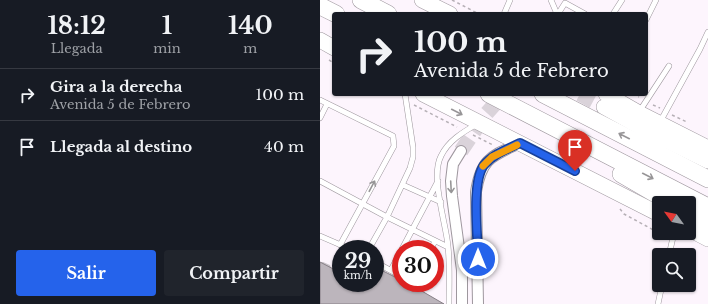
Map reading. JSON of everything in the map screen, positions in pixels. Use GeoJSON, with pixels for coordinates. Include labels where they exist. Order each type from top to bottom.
{"type":"FeatureCollection","features":[{"type":"Feature","properties":{"kind":"highway"},"geometry":{"type":"LineString","coordinates":[[361,0],[384,12]]}},
{"type":"Feature","properties":{"kind":"highway"},"geometry":{"type":"LineString","coordinates":[[320,6],[332,12]]}},
{"type":"Feature","properties":{"kind":"highway"},"geometry":{"type":"LineString","coordinates":[[493,96],[708,207]]}},
{"type":"Feature","properties":{"kind":"highway"},"geometry":{"type":"LineString","coordinates":[[547,96],[708,179]]}},
{"type":"Feature","properties":{"kind":"highway"},"geometry":{"type":"LineString","coordinates":[[536,119],[577,149],[659,196]]}},
{"type":"Feature","properties":{"kind":"highway"},"geometry":{"type":"LineString","coordinates":[[696,218],[708,225]]}},
{"type":"Feature","properties":{"kind":"main road"},"geometry":{"type":"LineString","coordinates":[[422,0],[446,12]]}},
{"type":"Feature","properties":{"kind":"main road"},"geometry":{"type":"LineString","coordinates":[[320,40],[332,47]]}},
{"type":"Feature","properties":{"kind":"main road"},"geometry":{"type":"LineString","coordinates":[[427,96],[652,210]]}},
{"type":"Feature","properties":{"kind":"main road"},"geometry":{"type":"LineString","coordinates":[[607,98],[708,148]]}},
{"type":"Feature","properties":{"kind":"main road"},"geometry":{"type":"LineString","coordinates":[[607,98],[649,132],[708,161]]}},
{"type":"Feature","properties":{"kind":"main road"},"geometry":{"type":"LineString","coordinates":[[696,233],[708,239]]}},
{"type":"Feature","properties":{"kind":"street"},"geometry":{"type":"LineString","coordinates":[[478,304],[476,192],[479,176],[484,166],[492,157],[520,143]]}},
{"type":"Feature","properties":{"kind":"street"},"geometry":{"type":"LineString","coordinates":[[461,151],[453,164],[451,181],[462,270],[462,304]]}},
{"type":"Feature","properties":{"kind":"lane"},"geometry":{"type":"LineString","coordinates":[[505,12],[510,0]]}},
{"type":"Feature","properties":{"kind":"lane"},"geometry":{"type":"LineString","coordinates":[[551,0],[557,12]]}},
{"type":"Feature","properties":{"kind":"lane"},"geometry":{"type":"LineString","coordinates":[[614,12],[622,0]]}},
{"type":"Feature","properties":{"kind":"lane"},"geometry":{"type":"LineString","coordinates":[[648,16],[656,0]]}},
{"type":"Feature","properties":{"kind":"lane"},"geometry":{"type":"LineString","coordinates":[[559,12],[565,3],[582,12]]}},
{"type":"Feature","properties":{"kind":"lane"},"geometry":{"type":"LineString","coordinates":[[573,12],[576,8]]}},
{"type":"Feature","properties":{"kind":"lane"},"geometry":{"type":"LineString","coordinates":[[660,123],[708,32]]}},
{"type":"Feature","properties":{"kind":"lane"},"geometry":{"type":"LineString","coordinates":[[639,113],[668,66]]}},
{"type":"Feature","properties":{"kind":"lane"},"geometry":{"type":"LineString","coordinates":[[374,240],[387,217],[410,168],[413,147],[406,96]]}},
{"type":"Feature","properties":{"kind":"lane"},"geometry":{"type":"LineString","coordinates":[[320,100],[393,136],[394,146],[343,240]]}},
{"type":"Feature","properties":{"kind":"lane"},"geometry":{"type":"LineString","coordinates":[[320,118],[327,104]]}},
{"type":"Feature","properties":{"kind":"lane"},"geometry":{"type":"LineString","coordinates":[[449,304],[448,247],[438,182],[438,167],[441,156],[452,141],[464,131],[479,123]]}},
{"type":"Feature","properties":{"kind":"lane"},"geometry":{"type":"LineString","coordinates":[[320,181],[362,205],[433,240]]}},
{"type":"Feature","properties":{"kind":"lane"},"geometry":{"type":"LineString","coordinates":[[406,240],[429,196],[438,182]]}},
{"type":"Feature","properties":{"kind":"lane"},"geometry":{"type":"LineString","coordinates":[[403,184],[441,202]]}},
{"type":"Feature","properties":{"kind":"lane"},"geometry":{"type":"LineString","coordinates":[[320,236],[332,241]]}},
{"type":"Feature","properties":{"kind":"lane"},"geometry":{"type":"LineString","coordinates":[[444,245],[448,247]]}},
{"type":"Feature","properties":{"kind":"lane"},"geometry":{"type":"LineString","coordinates":[[384,266],[391,270]]}},
{"type":"Feature","properties":{"kind":"lane"},"geometry":{"type":"LineString","coordinates":[[658,304],[661,292]]}},
{"type":"Feature","properties":{"kind":"path"},"geometry":{"type":"LineString","coordinates":[[452,0],[475,12]]}},
{"type":"Feature","properties":{"kind":"path"},"geometry":{"type":"LineString","coordinates":[[398,96],[456,126]]}},
{"type":"Feature","properties":{"kind":"building"},"geometry":{"type":"Polygon","coordinates":[[[320,262],[332,268],[332,292],[384,292],[384,272],[392,276],[392,292],[423,292],[444,304],[320,304],[320,262]]]}},
{"type":"Feature","properties":{"kind":"tunnel"},"geometry":{"type":"LineString","coordinates":[[461,151],[486,114],[502,96]]}},
{"type":"Feature","properties":{"kind":"tunnel"},"geometry":{"type":"LineString","coordinates":[[584,96],[604,107]]}},
{"type":"Feature","properties":{"kind":"slow traffic"},"geometry":{"type":"LineString","coordinates":[[483,166],[492,157],[517,145]]}},
{"type":"Feature","properties":{"kind":"route"},"geometry":{"type":"LineString","coordinates":[[478,259],[476,192],[479,176],[484,166],[492,157],[520,143],[575,171]]}}]}
